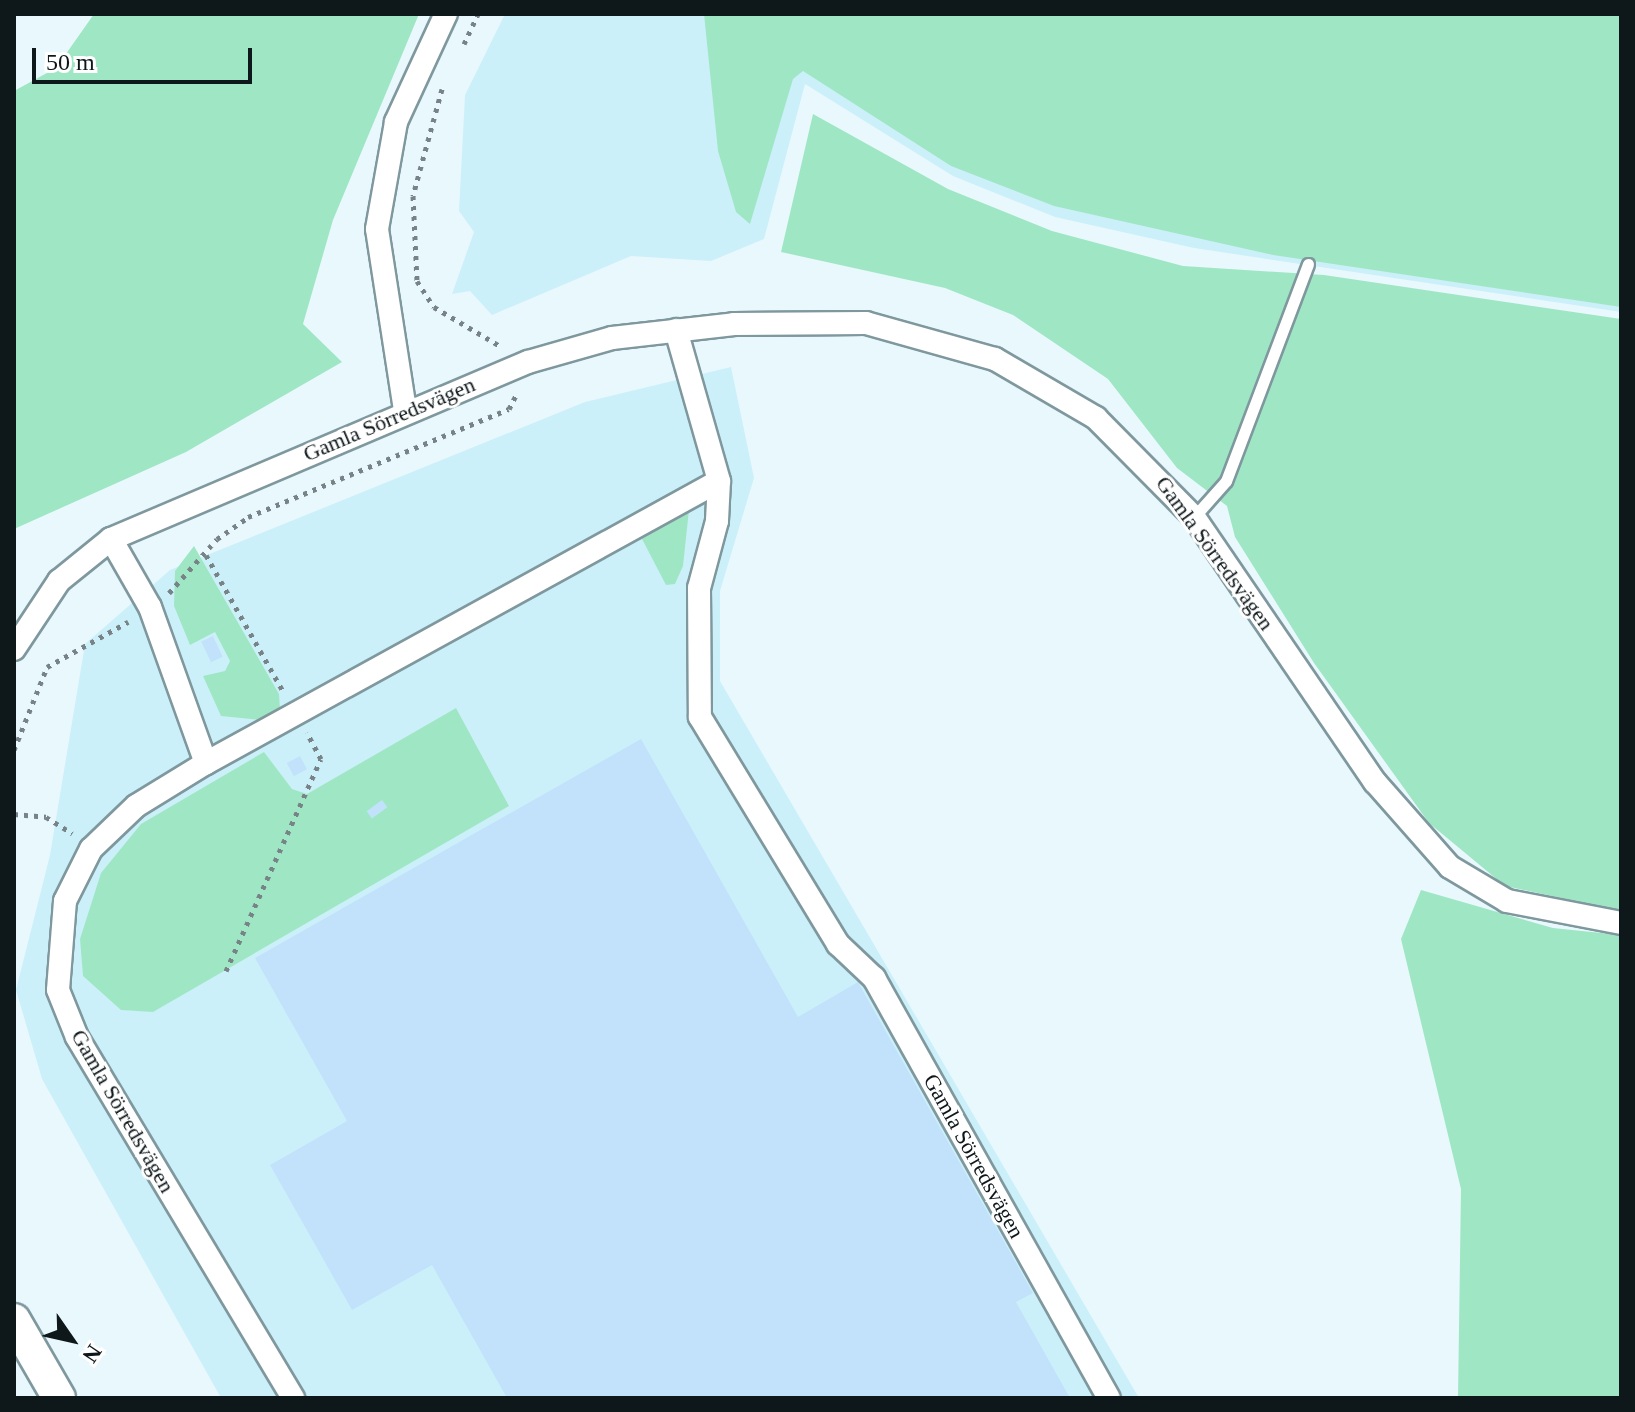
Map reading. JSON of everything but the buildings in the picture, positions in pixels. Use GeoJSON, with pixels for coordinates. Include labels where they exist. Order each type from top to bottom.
{"type":"FeatureCollection","features":[{"type":"Feature","properties":{"kind":"street"},"geometry":{"type":"LineString","coordinates":[[405,410],[377,229],[396,122],[446,14]]}},
{"type":"Feature","properties":{"kind":"street","name":"Gamla Sörredsvägen"},"geometry":{"type":"LineString","coordinates":[[14,649],[59,581],[111,539],[405,410],[508,370],[612,338],[676,330],[828,320],[970,350],[1085,409],[1194,517],[1375,782],[1450,867],[1507,901],[1621,923]]}},
{"type":"Feature","properties":{"kind":"street","name":"Gamla Sörredsvägen"},"geometry":{"type":"LineString","coordinates":[[676,330],[719,481],[698,600],[700,717],[838,944],[874,978],[1109,1398]]}},
{"type":"Feature","properties":{"kind":"street","name":"Gamla Sörredsvägen"},"geometry":{"type":"LineString","coordinates":[[293,1398],[77,1037],[58,990],[65,901],[91,849],[136,806],[206,763],[719,481]]}},
{"type":"Feature","properties":{"kind":"street"},"geometry":{"type":"LineString","coordinates":[[111,539],[150,607],[206,763]]}},
{"type":"Feature","properties":{"kind":"street"},"geometry":{"type":"LineString","coordinates":[[14,1320],[59,1398]]}},
{"type":"Feature","properties":{"kind":"lane"},"geometry":{"type":"LineString","coordinates":[[1194,517],[1226,481],[1308,264]]}},
{"type":"Feature","properties":{"kind":"path"},"geometry":{"type":"LineString","coordinates":[[460,52],[478,14]]}},
{"type":"Feature","properties":{"kind":"path"},"geometry":{"type":"LineString","coordinates":[[448,78],[413,196],[417,281],[434,307],[499,344],[508,370]]}},
{"type":"Feature","properties":{"kind":"path"},"geometry":{"type":"LineString","coordinates":[[14,750],[47,667],[150,607],[248,517],[509,409]]}},
{"type":"Feature","properties":{"kind":"path"},"geometry":{"type":"LineString","coordinates":[[14,814],[61,822],[91,849]]}},
{"type":"Feature","properties":{"kind":"shaded area"},"geometry":{"type":"Polygon","coordinates":[[[505,14],[1621,14],[1621,312],[1194,248],[1055,217],[953,176],[805,84],[764,239],[711,261],[631,256],[492,315],[470,291],[452,294],[474,232],[459,211],[465,95],[505,14]]]}},
{"type":"Feature","properties":{"kind":"shaded area"},"geometry":{"type":"Polygon","coordinates":[[[731,367],[754,478],[720,591],[720,681],[1139,1398],[221,1398],[42,1079],[16,990],[50,855],[85,644],[170,570],[585,402],[731,367]]]}},
{"type":"Feature","properties":{"kind":"green space"},"geometry":{"type":"Polygon","coordinates":[[[94,14],[419,14],[333,220],[303,324],[342,362],[186,452],[14,529],[14,91],[56,68],[94,14]]]}},
{"type":"Feature","properties":{"kind":"green space"},"geometry":{"type":"Polygon","coordinates":[[[704,14],[1621,14],[1621,307],[1273,255],[1054,206],[951,166],[803,71],[793,79],[750,224],[736,212],[718,151],[704,14]]]}},
{"type":"Feature","properties":{"kind":"green space"},"geometry":{"type":"Polygon","coordinates":[[[813,114],[948,189],[1052,231],[1183,266],[1324,275],[1621,319],[1621,911],[1505,886],[1429,823],[1314,663],[1235,537],[1227,506],[1177,468],[1108,379],[1013,315],[945,288],[781,252],[813,114]]]}},
{"type":"Feature","properties":{"kind":"green space"},"geometry":{"type":"Polygon","coordinates":[[[689,510],[683,566],[675,584],[666,585],[642,539],[689,510]]]}},
{"type":"Feature","properties":{"kind":"green space"},"geometry":{"type":"Polygon","coordinates":[[[194,546],[279,694],[280,709],[261,720],[221,716],[203,676],[225,671],[230,661],[215,632],[190,645],[174,606],[175,571],[194,546]]]}},
{"type":"Feature","properties":{"kind":"green space"},"geometry":{"type":"Polygon","coordinates":[[[456,708],[509,806],[153,1012],[121,1010],[83,976],[80,939],[101,873],[141,824],[264,752],[292,789],[307,794],[456,708]]]}},
{"type":"Feature","properties":{"kind":"green space"},"geometry":{"type":"Polygon","coordinates":[[[1421,890],[1553,928],[1621,935],[1621,1398],[1458,1398],[1461,1189],[1401,939],[1421,890]]]}}]}
